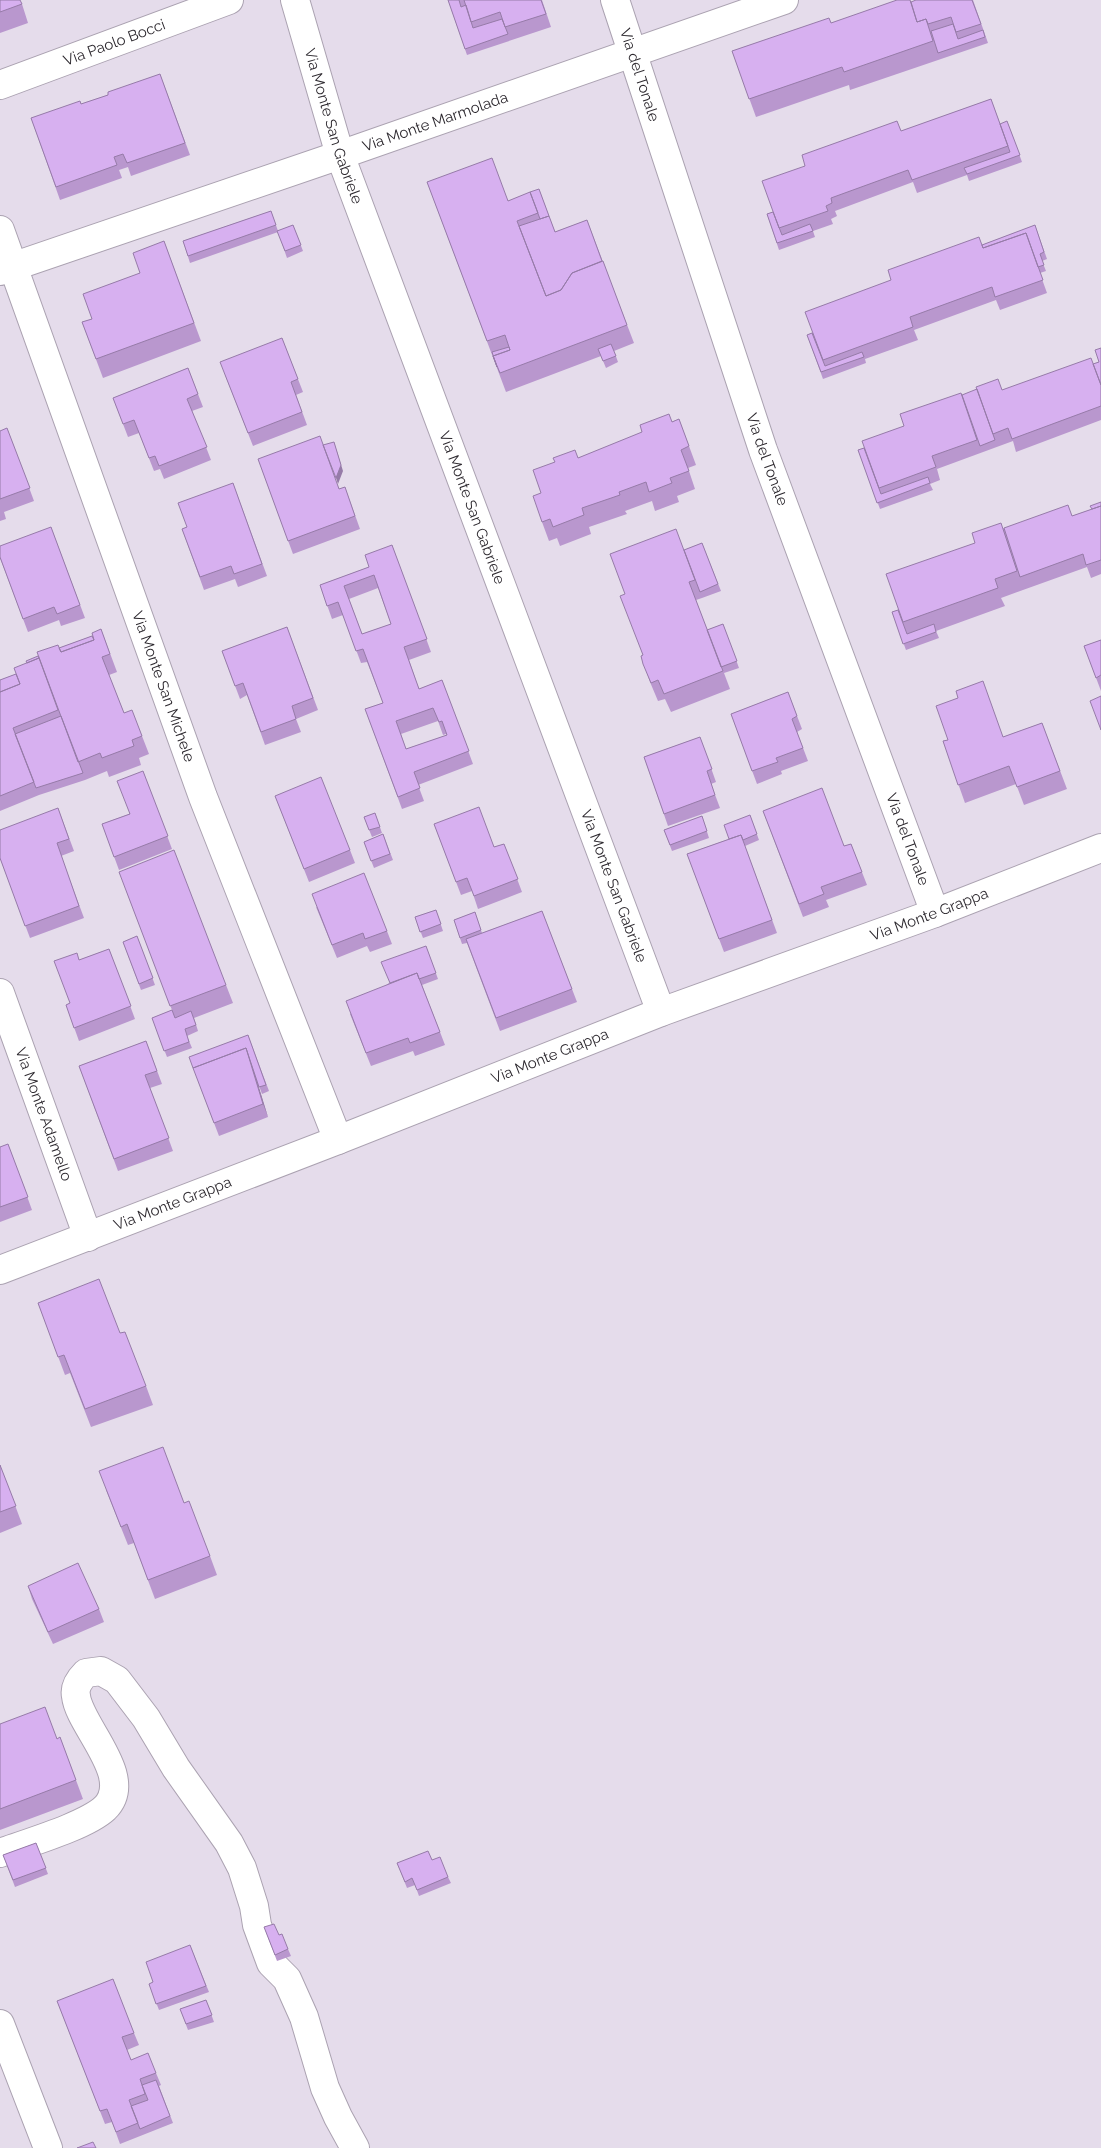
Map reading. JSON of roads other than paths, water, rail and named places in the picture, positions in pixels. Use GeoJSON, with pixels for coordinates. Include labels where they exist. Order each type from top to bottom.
{"type":"FeatureCollection","features":[{"type":"Feature","properties":{"kind":"street","name":"Via Paolo Bocci"},"geometry":{"type":"LineString","coordinates":[[0,85],[229,0]]}},
{"type":"Feature","properties":{"kind":"street","name":"Via Monte San Gabriele"},"geometry":{"type":"LineString","coordinates":[[294,0],[340,155],[660,1012]]}},
{"type":"Feature","properties":{"kind":"street","name":"Via del Tonale"},"geometry":{"type":"LineString","coordinates":[[615,0],[763,450],[936,913]]}},
{"type":"Feature","properties":{"kind":"street","name":"Via Monte Marmolada"},"geometry":{"type":"LineString","coordinates":[[7,268],[340,155],[784,0]]}},
{"type":"Feature","properties":{"kind":"street","name":"Via Monte San Michele"},"geometry":{"type":"LineString","coordinates":[[0,230],[7,268],[203,797],[338,1140]]}},
{"type":"Feature","properties":{"kind":"street","name":"Via Monte Grappa"},"geometry":{"type":"LineString","coordinates":[[0,1270],[338,1140],[660,1012],[936,913],[1101,848]]}},
{"type":"Feature","properties":{"kind":"street","name":"Via Monte Adamello"},"geometry":{"type":"LineString","coordinates":[[0,993],[88,1237]]}},
{"type":"Feature","properties":{"kind":"street"},"geometry":{"type":"LineString","coordinates":[[0,1853],[89,1819],[106,1807],[112,1794],[113,1780],[102,1748],[81,1712],[75,1696],[78,1683],[86,1673],[101,1671],[117,1680],[146,1718],[176,1768],[229,1843],[242,1868],[271,1963],[287,1979],[304,2017],[325,2088],[354,2148]]}},
{"type":"Feature","properties":{"kind":"street"},"geometry":{"type":"LineString","coordinates":[[0,2024],[48,2148]]}}]}
